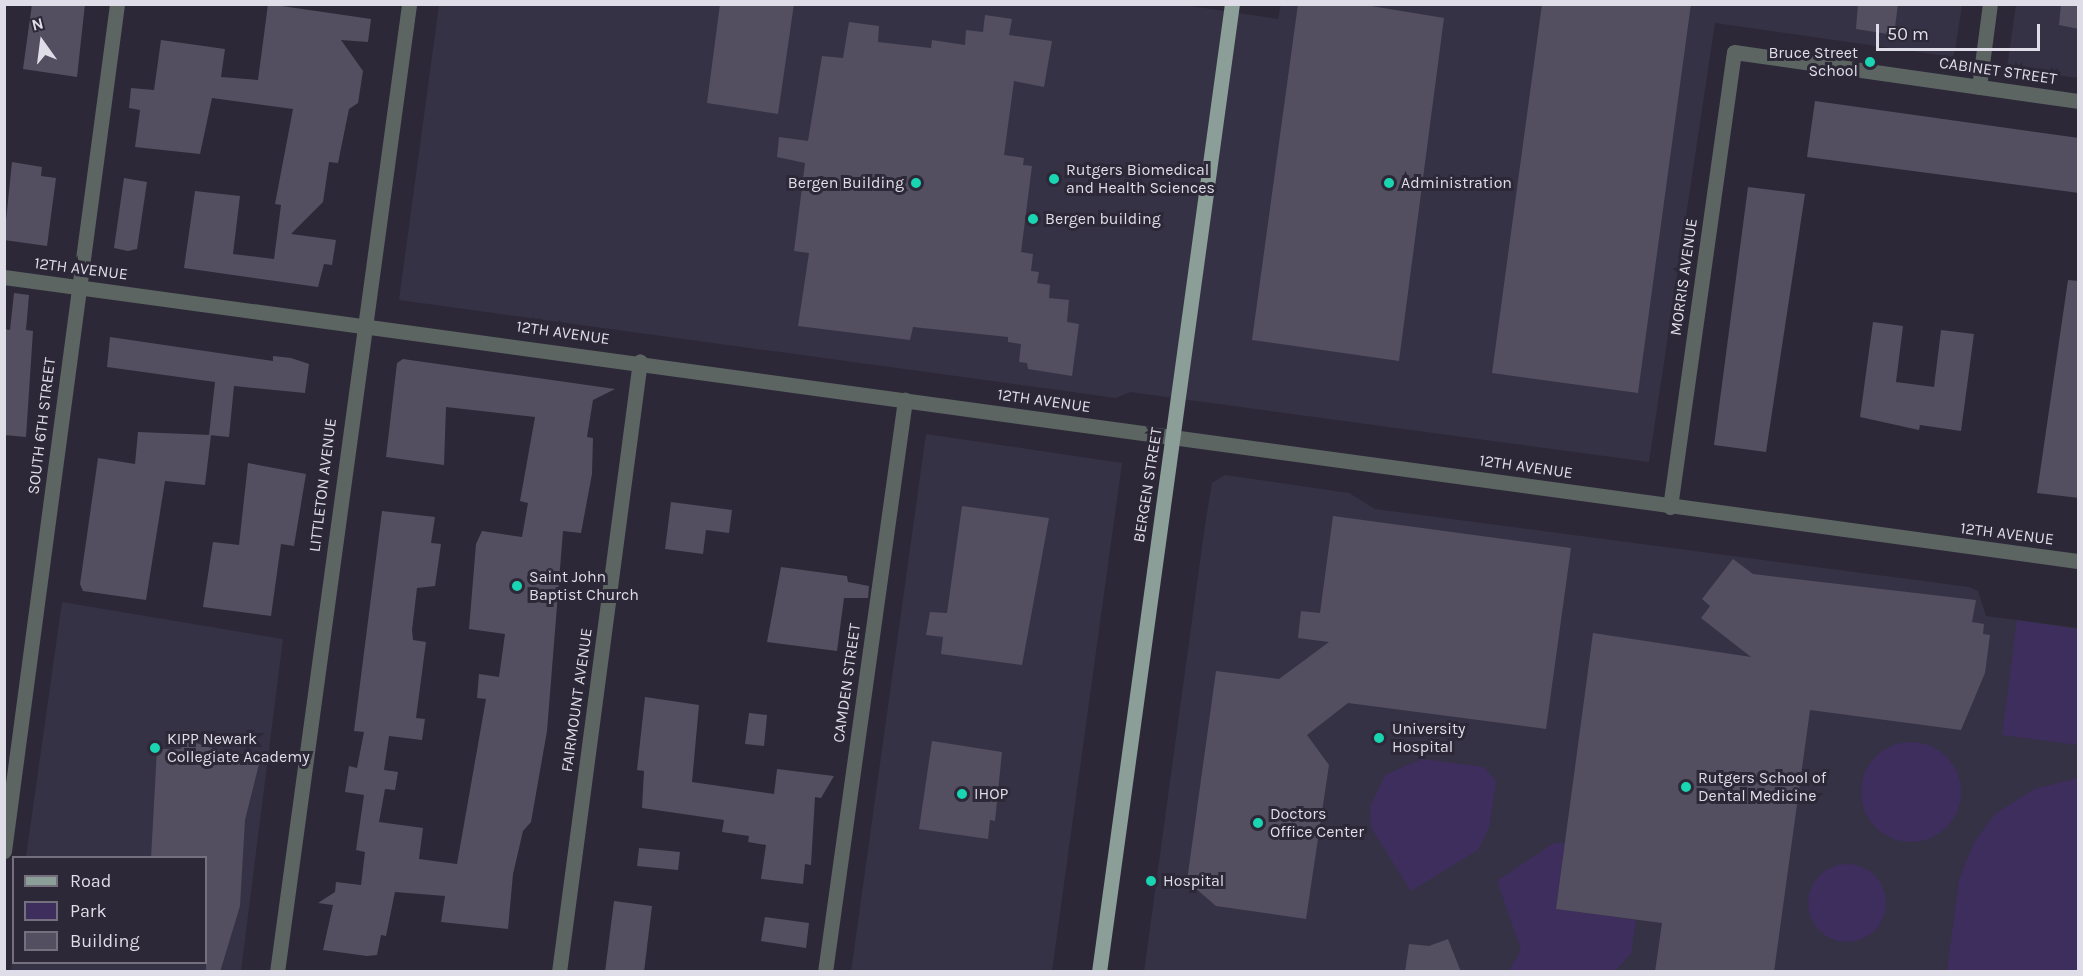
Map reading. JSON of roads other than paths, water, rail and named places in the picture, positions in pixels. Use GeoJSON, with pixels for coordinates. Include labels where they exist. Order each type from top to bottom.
{"type":"FeatureCollection","features":[{"type":"Feature","properties":{"kind":"main road","name":"BERGEN STREET"},"geometry":{"type":"LineString","coordinates":[[1099,972],[1137,669],[1174,437],[1232,4]]}},
{"type":"Feature","properties":{"kind":"street","name":"SOUTH 6TH STREET"},"geometry":{"type":"LineString","coordinates":[[4,851],[117,4]]}},
{"type":"Feature","properties":{"kind":"street","name":"LITTLETON AVENUE"},"geometry":{"type":"LineString","coordinates":[[277,972],[362,324],[409,4]]}},
{"type":"Feature","properties":{"kind":"street"},"geometry":{"type":"LineString","coordinates":[[1979,87],[1990,4]]}},
{"type":"Feature","properties":{"kind":"street","name":"CABINET STREET"},"geometry":{"type":"LineString","coordinates":[[1734,52],[2079,101]]}},
{"type":"Feature","properties":{"kind":"street","name":"MORRIS AVENUE"},"geometry":{"type":"LineString","coordinates":[[1670,507],[1734,52]]}},
{"type":"Feature","properties":{"kind":"street","name":"12TH AVENUE"},"geometry":{"type":"LineString","coordinates":[[4,277],[640,361],[1670,507],[2079,561]]}},
{"type":"Feature","properties":{"kind":"street","name":"FAIRMOUNT AVENUE"},"geometry":{"type":"LineString","coordinates":[[559,972],[640,361]]}},
{"type":"Feature","properties":{"kind":"street","name":"CAMDEN STREET"},"geometry":{"type":"LineString","coordinates":[[825,972],[905,400]]}},
{"type":"Feature","properties":{"kind":"place","name":"Bruce Street School"},"geometry":{"type":"Point","coordinates":[1870,62]}},
{"type":"Feature","properties":{"kind":"place","name":"Rutgers Biomedical and Health Sciences"},"geometry":{"type":"Point","coordinates":[1054,179]}},
{"type":"Feature","properties":{"kind":"place","name":"Bergen Building"},"geometry":{"type":"Point","coordinates":[916,183]}},
{"type":"Feature","properties":{"kind":"place","name":"Administration"},"geometry":{"type":"Point","coordinates":[1389,183]}},
{"type":"Feature","properties":{"kind":"place","name":"Bergen building"},"geometry":{"type":"Point","coordinates":[1033,219]}},
{"type":"Feature","properties":{"kind":"place","name":"Saint John Baptist Church"},"geometry":{"type":"Point","coordinates":[517,586]}},
{"type":"Feature","properties":{"kind":"place","name":"University Hospital"},"geometry":{"type":"Point","coordinates":[1379,738]}},
{"type":"Feature","properties":{"kind":"place","name":"KIPP Newark Collegiate Academy"},"geometry":{"type":"Point","coordinates":[155,748]}},
{"type":"Feature","properties":{"kind":"place","name":"Rutgers School of Dental Medicine"},"geometry":{"type":"Point","coordinates":[1686,787]}},
{"type":"Feature","properties":{"kind":"place","name":"IHOP"},"geometry":{"type":"Point","coordinates":[962,794]}},
{"type":"Feature","properties":{"kind":"place","name":"Doctors Office Center"},"geometry":{"type":"Point","coordinates":[1258,823]}},
{"type":"Feature","properties":{"kind":"place","name":"Hospital"},"geometry":{"type":"Point","coordinates":[1151,881]}}]}
